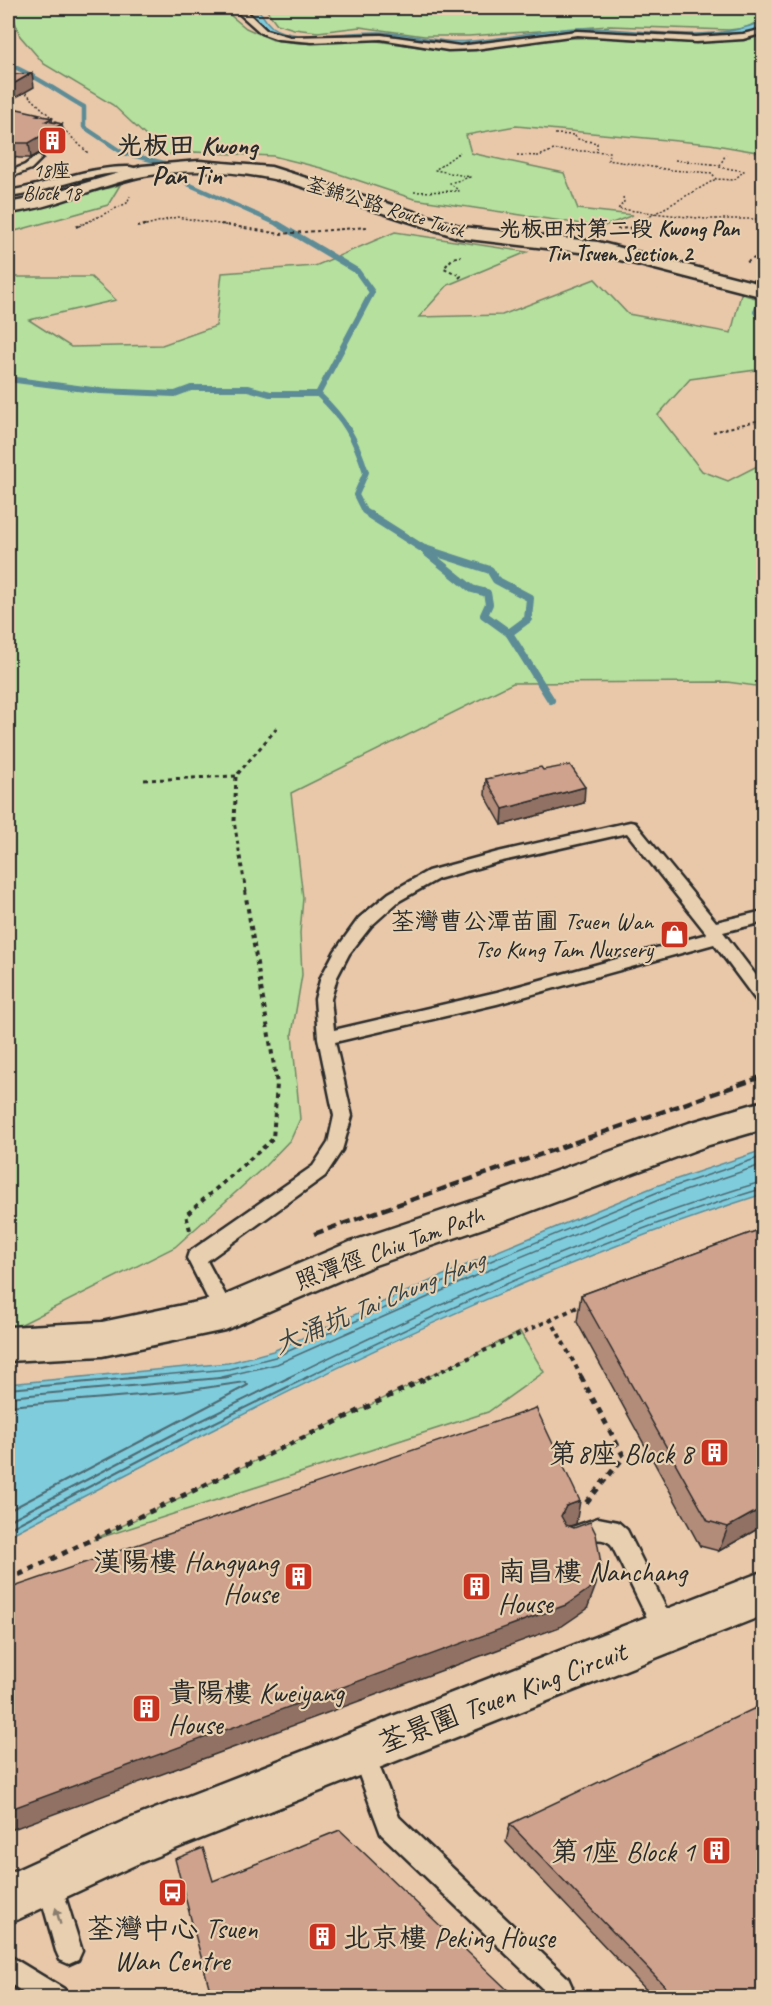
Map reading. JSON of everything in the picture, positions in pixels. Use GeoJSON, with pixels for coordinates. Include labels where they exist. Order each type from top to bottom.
{"type":"FeatureCollection","features":[{"type":"Feature","properties":{"kind":"main road","name":"荃錦公路 Route Twisk"},"geometry":{"type":"LineString","coordinates":[[8,208],[38,202],[142,171],[168,168],[230,167],[271,172],[300,180],[460,232],[598,248],[764,291]]}},
{"type":"Feature","properties":{"kind":"main road","name":"照潭徑 Chiu Tam Path"},"geometry":{"type":"LineString","coordinates":[[8,1344],[102,1339],[225,1313],[363,1253],[494,1209],[702,1133],[764,1115]]}},
{"type":"Feature","properties":{"kind":"main road","name":"荃景圍 Tsuen King Circuit"},"geometry":{"type":"LineString","coordinates":[[28,1890],[124,1845],[764,1593]]}},
{"type":"Feature","properties":{"kind":"lane"},"geometry":{"type":"LineString","coordinates":[[236,8],[249,15],[260,31],[284,39],[314,41],[371,37],[394,38],[450,48],[575,33],[728,39],[764,31]]}},
{"type":"Feature","properties":{"kind":"lane"},"geometry":{"type":"LineString","coordinates":[[8,175],[28,167],[38,158]]}},
{"type":"Feature","properties":{"kind":"lane"},"geometry":{"type":"LineString","coordinates":[[8,194],[49,186],[104,169],[129,168],[142,171]]}},
{"type":"Feature","properties":{"kind":"lane"},"geometry":{"type":"LineString","coordinates":[[225,1313],[196,1257],[319,1171],[336,1145],[343,1116],[326,1038],[323,999],[329,977],[343,951],[365,922],[394,897],[433,875],[498,857],[630,827],[715,933],[764,999]]}},
{"type":"Feature","properties":{"kind":"lane"},"geometry":{"type":"LineString","coordinates":[[326,1038],[497,998],[715,933],[764,916]]}},
{"type":"Feature","properties":{"kind":"lane"},"geometry":{"type":"LineString","coordinates":[[570,1538],[593,1530],[610,1528],[619,1537],[666,1633]]}},
{"type":"Feature","properties":{"kind":"lane"},"geometry":{"type":"LineString","coordinates":[[362,1752],[390,1825],[559,1987],[556,1998]]}},
{"type":"Feature","properties":{"kind":"lane"},"geometry":{"type":"LineString","coordinates":[[28,1890],[69,1952]]}},
{"type":"Feature","properties":{"kind":"lane"},"geometry":{"type":"LineString","coordinates":[[8,1968],[52,1995]]}},
{"type":"Feature","properties":{"kind":"path"},"geometry":{"type":"LineString","coordinates":[[19,86],[104,169]]}},
{"type":"Feature","properties":{"kind":"path"},"geometry":{"type":"LineString","coordinates":[[555,134],[574,135],[578,139],[597,143],[598,152]]}},
{"type":"Feature","properties":{"kind":"path"},"geometry":{"type":"LineString","coordinates":[[517,155],[539,156],[554,150],[609,152],[608,160],[671,170],[712,172],[716,179]]}},
{"type":"Feature","properties":{"kind":"path"},"geometry":{"type":"LineString","coordinates":[[388,210],[401,204],[391,199],[401,193],[459,191],[450,183],[470,177],[435,170],[460,152]]}},
{"type":"Feature","properties":{"kind":"path"},"geometry":{"type":"LineString","coordinates":[[719,165],[726,154]]}},
{"type":"Feature","properties":{"kind":"path"},"geometry":{"type":"LineString","coordinates":[[629,228],[716,179],[734,180],[744,171],[719,167],[719,165],[675,160]]}},
{"type":"Feature","properties":{"kind":"path"},"geometry":{"type":"LineString","coordinates":[[76,227],[127,203],[142,171]]}},
{"type":"Feature","properties":{"kind":"path"},"geometry":{"type":"LineString","coordinates":[[623,197],[624,202],[618,209],[727,222],[764,217]]}},
{"type":"Feature","properties":{"kind":"path"},"geometry":{"type":"LineString","coordinates":[[137,227],[177,217],[280,234],[318,232]]}},
{"type":"Feature","properties":{"kind":"path"},"geometry":{"type":"LineString","coordinates":[[759,219],[764,224]]}},
{"type":"Feature","properties":{"kind":"path"},"geometry":{"type":"LineString","coordinates":[[713,432],[764,419]]}},
{"type":"Feature","properties":{"kind":"path"},"geometry":{"type":"LineString","coordinates":[[196,1257],[186,1215],[273,1140],[277,1084],[234,821],[236,776],[277,728]]}},
{"type":"Feature","properties":{"kind":"path"},"geometry":{"type":"LineString","coordinates":[[144,780],[236,776]]}},
{"type":"Feature","properties":{"kind":"path"},"geometry":{"type":"LineString","coordinates":[[8,1580],[550,1318],[592,1301]]}},
{"type":"Feature","properties":{"kind":"path"},"geometry":{"type":"LineString","coordinates":[[550,1318],[624,1457],[581,1509],[593,1530]]}},
{"type":"Feature","properties":{"kind":"green space"},"geometry":{"type":"Polygon","coordinates":[[[10,8],[206,8],[225,11],[246,28],[273,40],[300,43],[370,40],[441,50],[462,50],[532,39],[622,37],[719,42],[763,35],[763,153],[710,144],[516,126],[466,135],[471,153],[564,173],[578,209],[633,215],[602,227],[414,199],[321,168],[273,156],[194,152],[166,155],[113,105],[44,64],[20,36],[10,8]]]}},
{"type":"Feature","properties":{"kind":"green space"},"geometry":{"type":"Polygon","coordinates":[[[265,8],[763,8],[764,18],[746,28],[729,30],[609,26],[469,36],[424,36],[360,27],[318,32],[294,29],[277,24],[265,8]]]}},
{"type":"Feature","properties":{"kind":"green space"},"geometry":{"type":"Polygon","coordinates":[[[120,185],[108,205],[8,233],[8,214],[120,185]]]}},
{"type":"Feature","properties":{"kind":"green space"},"geometry":{"type":"Polygon","coordinates":[[[395,232],[527,252],[448,285],[419,317],[502,315],[595,279],[628,314],[731,333],[741,294],[763,300],[763,369],[690,379],[658,415],[702,471],[728,481],[763,463],[763,687],[727,682],[513,683],[291,793],[303,898],[300,933],[302,975],[292,1034],[300,1119],[291,1139],[265,1166],[175,1247],[8,1331],[8,277],[91,277],[116,300],[29,320],[71,347],[162,345],[216,326],[222,273],[315,266],[395,232]]]}},
{"type":"Feature","properties":{"kind":"green space"},"geometry":{"type":"Polygon","coordinates":[[[520,1332],[544,1372],[488,1412],[93,1540],[520,1332]]]}},
{"type":"Feature","properties":{"kind":"water"},"geometry":{"type":"Polygon","coordinates":[[[240,8],[255,9],[272,27],[295,35],[380,32],[459,42],[579,28],[696,34],[742,28],[763,21],[764,28],[742,35],[696,38],[573,32],[449,46],[379,36],[294,38],[272,34],[258,25],[249,11],[240,8]]]}},
{"type":"Feature","properties":{"kind":"water"},"geometry":{"type":"Polygon","coordinates":[[[763,1150],[763,1194],[568,1265],[378,1348],[192,1440],[8,1536],[8,1384],[228,1363],[273,1351],[491,1254],[656,1186],[763,1150]]]}},
{"type":"Feature","properties":{"kind":"building"},"geometry":{"type":"Polygon","coordinates":[[[32,73],[8,87],[8,75],[32,73]]]}},
{"type":"Feature","properties":{"kind":"building"},"geometry":{"type":"Polygon","coordinates":[[[13,108],[40,114],[37,115],[52,118],[46,121],[62,124],[29,143],[8,141],[8,112],[13,108]]]}},
{"type":"Feature","properties":{"kind":"building"},"geometry":{"type":"Polygon","coordinates":[[[570,765],[585,787],[503,809],[486,779],[541,767],[543,770],[570,765]]]}},
{"type":"Feature","properties":{"kind":"building"},"geometry":{"type":"Polygon","coordinates":[[[764,1228],[764,1507],[728,1527],[708,1521],[581,1295],[764,1228]]]}},
{"type":"Feature","properties":{"kind":"building"},"geometry":{"type":"Polygon","coordinates":[[[536,1408],[580,1501],[566,1506],[561,1516],[566,1525],[574,1528],[590,1522],[596,1534],[601,1564],[592,1587],[566,1605],[8,1810],[8,1589],[536,1408]]]}},
{"type":"Feature","properties":{"kind":"building"},"geometry":{"type":"Polygon","coordinates":[[[764,1704],[764,1998],[676,1998],[510,1824],[764,1704]]]}},
{"type":"Feature","properties":{"kind":"building"},"geometry":{"type":"Polygon","coordinates":[[[340,1830],[516,1998],[212,1998],[175,1859],[203,1848],[213,1881],[340,1830]]]}},
{"type":"Feature","properties":{"kind":"waterway"},"geometry":{"type":"LineString","coordinates":[[8,64],[37,78],[84,107],[84,127],[123,153],[168,164],[188,184],[279,225]]}},
{"type":"Feature","properties":{"kind":"waterway"},"geometry":{"type":"LineString","coordinates":[[279,225],[357,271],[372,292],[318,394]]}},
{"type":"Feature","properties":{"kind":"waterway"},"geometry":{"type":"LineString","coordinates":[[761,301],[756,312],[764,322]]}},
{"type":"Feature","properties":{"kind":"waterway"},"geometry":{"type":"LineString","coordinates":[[8,379],[100,391],[175,394],[191,388],[248,388],[270,394],[318,394]]}},
{"type":"Feature","properties":{"kind":"waterway"},"geometry":{"type":"LineString","coordinates":[[318,394],[342,421],[358,449],[366,472],[356,495],[364,511],[370,515]]}},
{"type":"Feature","properties":{"kind":"waterway"},"geometry":{"type":"LineString","coordinates":[[370,515],[422,548],[490,570],[496,580],[530,598],[528,619],[509,633]]}},
{"type":"Feature","properties":{"kind":"waterway"},"geometry":{"type":"LineString","coordinates":[[426,552],[472,589],[487,593],[489,604],[484,615],[509,633]]}},
{"type":"Feature","properties":{"kind":"waterway"},"geometry":{"type":"LineString","coordinates":[[509,633],[551,700]]}},
{"type":"Feature","properties":{"kind":"railway"},"geometry":{"type":"LineString","coordinates":[[314,1234],[764,1076]]}},
{"type":"Feature","properties":{"kind":"place","name":"18座 Block 18"},"geometry":{"type":"Point","coordinates":[52,140]}},
{"type":"Feature","properties":{"kind":"place","name":"荃灣曹公潭苗圃 Tsuen Wan Tso Kung Tam Nursery"},"geometry":{"type":"Point","coordinates":[674,935]}},
{"type":"Feature","properties":{"kind":"place","name":"第8座 Block 8"},"geometry":{"type":"Point","coordinates":[714,1453]}},
{"type":"Feature","properties":{"kind":"place","name":"漢陽樓 Hangyang House"},"geometry":{"type":"Point","coordinates":[299,1577]}},
{"type":"Feature","properties":{"kind":"place","name":"南昌樓 Nanchang House"},"geometry":{"type":"Point","coordinates":[477,1587]}},
{"type":"Feature","properties":{"kind":"place","name":"貴陽樓 Kweiyang House"},"geometry":{"type":"Point","coordinates":[147,1708]}},
{"type":"Feature","properties":{"kind":"place","name":"第1座 Block 1"},"geometry":{"type":"Point","coordinates":[716,1851]}},
{"type":"Feature","properties":{"kind":"place","name":"荃灣中心 Tsuen Wan Centre"},"geometry":{"type":"Point","coordinates":[172,1893]}},
{"type":"Feature","properties":{"kind":"place","name":"北京樓 Peking House"},"geometry":{"type":"Point","coordinates":[322,1937]}},
{"type":"Feature","properties":{"kind":"district","name":"光板田 Kwong Pan Tin"},"geometry":{"type":"Point","coordinates":[187,160]}},
{"type":"Feature","properties":{"kind":"district","name":"光板田村第二段 Kwong Pan Tin Tsuen Section 2"},"geometry":{"type":"Point","coordinates":[619,242]}},
{"type":"Feature","properties":{"kind":"water label","name":"大涌坑 Tai Chung Hang"},"geometry":{"type":"Point","coordinates":[379,1302]}}]}
